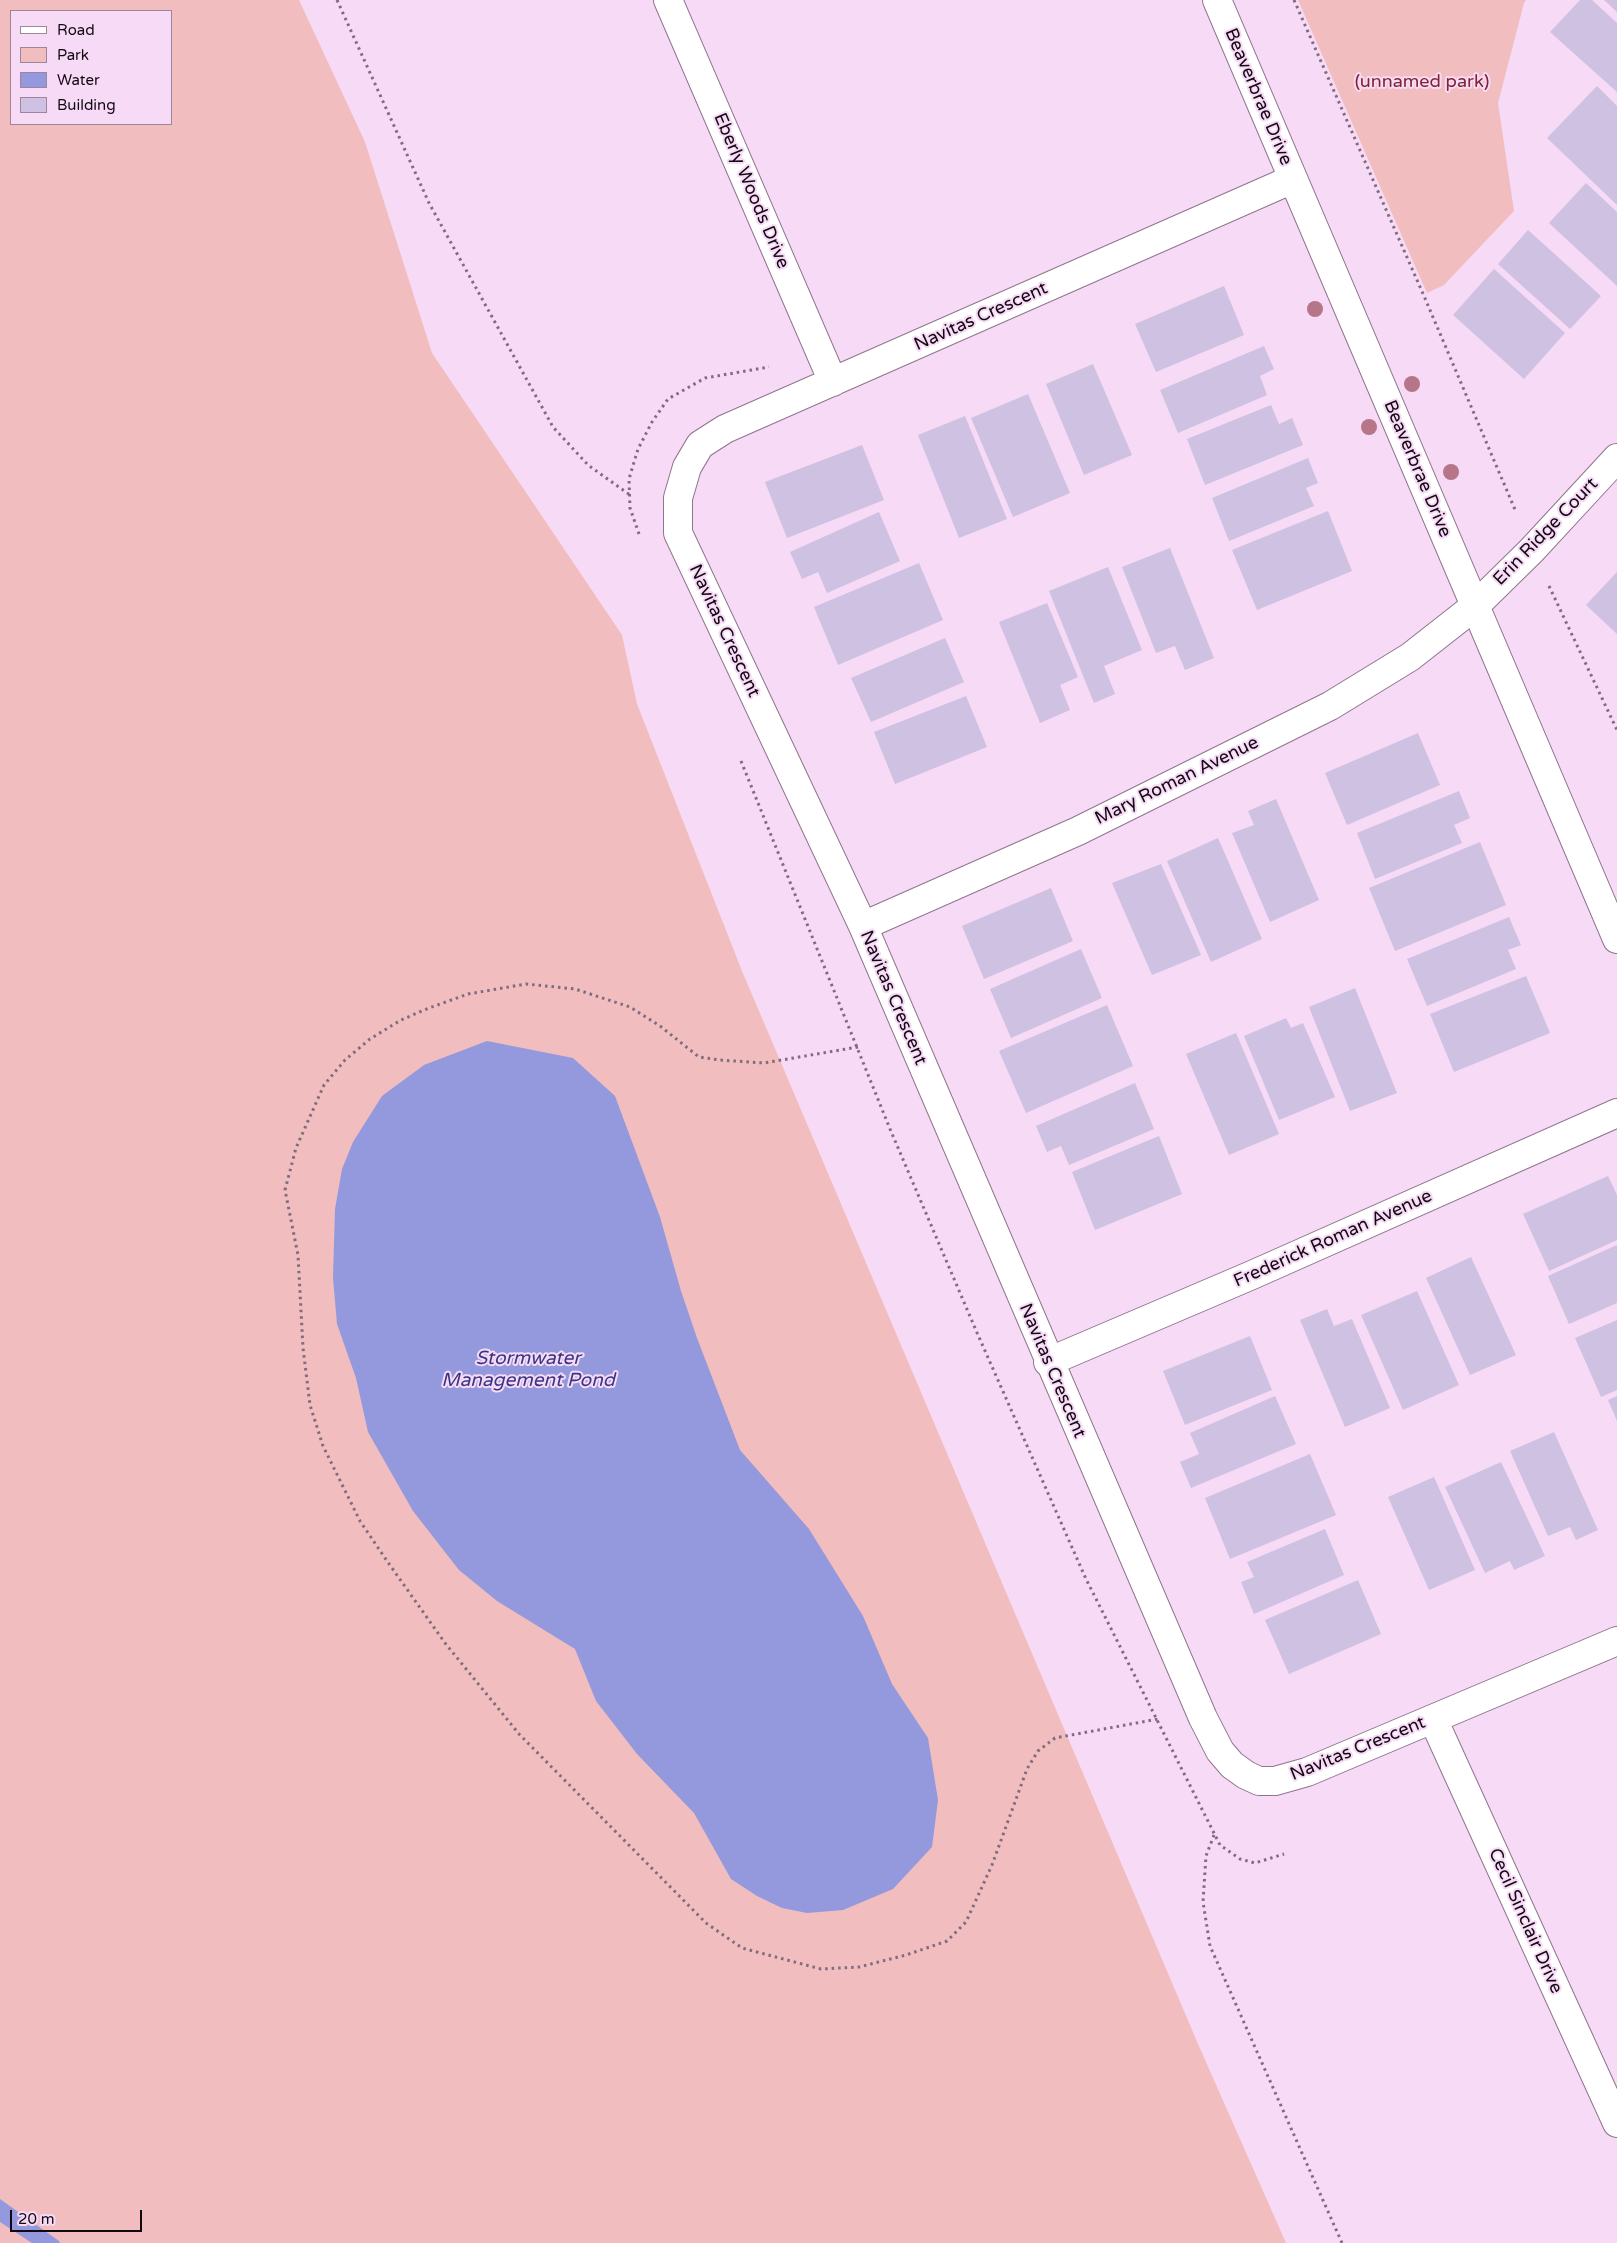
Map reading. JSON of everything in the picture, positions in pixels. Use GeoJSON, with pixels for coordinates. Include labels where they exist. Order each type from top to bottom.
{"type":"FeatureCollection","features":[{"type":"Feature","properties":{"kind":"street","name":"Eberly Woods Drive"},"geometry":{"type":"LineString","coordinates":[[668,0],[833,382]]}},
{"type":"Feature","properties":{"kind":"street","name":"Beaverbrae Drive"},"geometry":{"type":"LineString","coordinates":[[1217,0],[1617,939]]}},
{"type":"Feature","properties":{"kind":"street","name":"Navitas Crescent"},"geometry":{"type":"LineString","coordinates":[[1293,179],[725,429],[700,445],[687,468],[678,498],[678,533],[863,926],[1048,1362],[1203,1718],[1220,1751],[1246,1775],[1259,1781],[1275,1781],[1307,1772],[1617,1641]]}},
{"type":"Feature","properties":{"kind":"street","name":"Erin Ridge Court"},"geometry":{"type":"LineString","coordinates":[[1475,606],[1532,550],[1617,458]]}},
{"type":"Feature","properties":{"kind":"street","name":"Mary Roman Avenue"},"geometry":{"type":"LineString","coordinates":[[863,926],[1078,830],[1330,706],[1410,657],[1475,606]]}},
{"type":"Feature","properties":{"kind":"street","name":"Frederick Roman Avenue"},"geometry":{"type":"LineString","coordinates":[[1048,1362],[1252,1275],[1617,1114]]}},
{"type":"Feature","properties":{"kind":"street","name":"Cecil Sinclair Drive"},"geometry":{"type":"LineString","coordinates":[[1434,1719],[1617,2123]]}},
{"type":"Feature","properties":{"kind":"path"},"geometry":{"type":"LineString","coordinates":[[337,0],[429,204],[553,427],[588,466],[630,496]]}},
{"type":"Feature","properties":{"kind":"path"},"geometry":{"type":"LineString","coordinates":[[1294,0],[1409,260],[1532,550],[1617,730]]}},
{"type":"Feature","properties":{"kind":"path"},"geometry":{"type":"LineString","coordinates":[[858,1047],[764,1063],[720,1060],[699,1056],[660,1026],[630,1007],[576,989],[526,984],[468,994],[401,1020],[370,1039],[345,1060],[324,1085],[296,1148],[285,1190],[298,1255],[303,1348],[310,1405],[323,1446],[360,1521],[387,1561],[445,1643],[519,1734],[706,1923],[742,1948],[821,1970],[859,1967],[906,1955],[947,1941],[966,1922],[992,1865],[1027,1769],[1038,1751],[1055,1738],[1158,1719]]}},
{"type":"Feature","properties":{"kind":"path"},"geometry":{"type":"LineString","coordinates":[[1214,1834],[1206,1856],[1204,1902],[1210,1946],[1342,2243]]}},
{"type":"Feature","properties":{"kind":"green space"},"geometry":{"type":"Polygon","coordinates":[[[0,0],[299,0],[365,142],[432,353],[622,635],[637,704],[742,971],[1198,2044],[1286,2243],[0,2243],[0,0]]]}},
{"type":"Feature","properties":{"kind":"green space","name":"(unnamed park)"},"geometry":{"type":"Polygon","coordinates":[[[1298,0],[1526,0],[1498,103],[1514,211],[1444,285],[1427,293],[1298,0]]]}},
{"type":"Feature","properties":{"kind":"water","name":"Stormwater Management Pond"},"geometry":{"type":"Polygon","coordinates":[[[487,1041],[573,1058],[615,1096],[660,1217],[681,1291],[697,1338],[740,1450],[809,1529],[863,1616],[892,1684],[928,1738],[938,1800],[932,1847],[893,1889],[843,1910],[807,1913],[782,1908],[757,1896],[731,1879],[694,1813],[637,1754],[596,1701],[575,1649],[497,1601],[459,1570],[413,1511],[368,1432],[356,1378],[337,1324],[333,1278],[335,1209],[342,1169],[353,1142],[382,1096],[424,1065],[487,1041]]]}},
{"type":"Feature","properties":{"kind":"water"},"geometry":{"type":"Polygon","coordinates":[[[0,2199],[60,2243],[32,2243],[0,2222],[0,2199]]]}},
{"type":"Feature","properties":{"kind":"building"},"geometry":{"type":"Polygon","coordinates":[[[1580,0],[1592,0],[1617,23],[1617,92],[1550,32],[1580,0]]]}},
{"type":"Feature","properties":{"kind":"building"},"geometry":{"type":"Polygon","coordinates":[[[1604,0],[1617,0],[1617,12],[1604,0]]]}},
{"type":"Feature","properties":{"kind":"building"},"geometry":{"type":"Polygon","coordinates":[[[1597,86],[1617,106],[1617,205],[1547,138],[1597,86]]]}},
{"type":"Feature","properties":{"kind":"building"},"geometry":{"type":"Polygon","coordinates":[[[1586,183],[1617,212],[1617,286],[1549,223],[1586,183]]]}},
{"type":"Feature","properties":{"kind":"building"},"geometry":{"type":"Polygon","coordinates":[[[1528,230],[1601,296],[1570,329],[1498,264],[1528,230]]]}},
{"type":"Feature","properties":{"kind":"building"},"geometry":{"type":"Polygon","coordinates":[[[1494,269],[1565,333],[1524,379],[1453,315],[1494,269]]]}},
{"type":"Feature","properties":{"kind":"building"},"geometry":{"type":"Polygon","coordinates":[[[1224,286],[1244,335],[1156,372],[1135,324],[1224,286]]]}},
{"type":"Feature","properties":{"kind":"building"},"geometry":{"type":"Polygon","coordinates":[[[1264,346],[1274,369],[1260,376],[1267,395],[1178,433],[1160,390],[1264,346]]]}},
{"type":"Feature","properties":{"kind":"building"},"geometry":{"type":"Polygon","coordinates":[[[1093,364],[1132,455],[1084,475],[1046,384],[1093,364]]]}},
{"type":"Feature","properties":{"kind":"building"},"geometry":{"type":"Polygon","coordinates":[[[1028,394],[1070,493],[1013,517],[971,418],[1028,394]]]}},
{"type":"Feature","properties":{"kind":"building"},"geometry":{"type":"Polygon","coordinates":[[[1271,405],[1279,424],[1292,418],[1303,445],[1205,485],[1187,439],[1271,405]]]}},
{"type":"Feature","properties":{"kind":"building"},"geometry":{"type":"Polygon","coordinates":[[[965,416],[1007,519],[959,538],[918,435],[965,416]]]}},
{"type":"Feature","properties":{"kind":"building"},"geometry":{"type":"Polygon","coordinates":[[[862,445],[884,500],[787,538],[765,482],[862,445]]]}},
{"type":"Feature","properties":{"kind":"building"},"geometry":{"type":"Polygon","coordinates":[[[1308,458],[1318,483],[1306,488],[1314,506],[1229,541],[1212,498],[1308,458]]]}},
{"type":"Feature","properties":{"kind":"building"},"geometry":{"type":"Polygon","coordinates":[[[1328,511],[1352,571],[1257,610],[1232,550],[1328,511]]]}},
{"type":"Feature","properties":{"kind":"building"},"geometry":{"type":"Polygon","coordinates":[[[879,512],[900,561],[827,593],[818,572],[802,579],[790,552],[879,512]]]}},
{"type":"Feature","properties":{"kind":"building"},"geometry":{"type":"Polygon","coordinates":[[[1170,548],[1214,658],[1185,670],[1175,646],[1156,653],[1122,567],[1170,548]]]}},
{"type":"Feature","properties":{"kind":"building"},"geometry":{"type":"Polygon","coordinates":[[[919,563],[943,620],[838,665],[814,607],[919,563]]]}},
{"type":"Feature","properties":{"kind":"building"},"geometry":{"type":"Polygon","coordinates":[[[1108,567],[1142,650],[1104,666],[1115,694],[1094,703],[1049,591],[1108,567]]]}},
{"type":"Feature","properties":{"kind":"building"},"geometry":{"type":"Polygon","coordinates":[[[1617,572],[1617,634],[1586,605],[1617,572]]]}},
{"type":"Feature","properties":{"kind":"building"},"geometry":{"type":"Polygon","coordinates":[[[1047,603],[1078,677],[1060,685],[1070,710],[1040,723],[999,622],[1047,603]]]}},
{"type":"Feature","properties":{"kind":"building"},"geometry":{"type":"Polygon","coordinates":[[[945,638],[964,682],[871,722],[851,678],[945,638]]]}},
{"type":"Feature","properties":{"kind":"building"},"geometry":{"type":"Polygon","coordinates":[[[966,696],[987,747],[895,784],[874,732],[966,696]]]}},
{"type":"Feature","properties":{"kind":"building"},"geometry":{"type":"Polygon","coordinates":[[[1418,733],[1440,785],[1347,825],[1325,773],[1418,733]]]}},
{"type":"Feature","properties":{"kind":"building"},"geometry":{"type":"Polygon","coordinates":[[[1459,791],[1470,818],[1454,825],[1462,843],[1375,879],[1357,833],[1459,791]]]}},
{"type":"Feature","properties":{"kind":"building"},"geometry":{"type":"Polygon","coordinates":[[[1276,799],[1319,900],[1270,922],[1232,833],[1254,825],[1248,811],[1276,799]]]}},
{"type":"Feature","properties":{"kind":"building"},"geometry":{"type":"Polygon","coordinates":[[[1218,838],[1262,939],[1211,962],[1167,861],[1218,838]]]}},
{"type":"Feature","properties":{"kind":"building"},"geometry":{"type":"Polygon","coordinates":[[[1480,842],[1506,905],[1395,951],[1369,888],[1480,842]]]}},
{"type":"Feature","properties":{"kind":"building"},"geometry":{"type":"Polygon","coordinates":[[[1161,864],[1201,955],[1152,975],[1112,883],[1161,864]]]}},
{"type":"Feature","properties":{"kind":"building"},"geometry":{"type":"Polygon","coordinates":[[[1051,888],[1073,941],[984,979],[962,926],[1051,888]]]}},
{"type":"Feature","properties":{"kind":"building"},"geometry":{"type":"Polygon","coordinates":[[[1509,917],[1521,945],[1508,950],[1516,969],[1427,1006],[1407,959],[1509,917]]]}},
{"type":"Feature","properties":{"kind":"building"},"geometry":{"type":"Polygon","coordinates":[[[1081,949],[1102,998],[1011,1038],[990,989],[1081,949]]]}},
{"type":"Feature","properties":{"kind":"building"},"geometry":{"type":"Polygon","coordinates":[[[1526,976],[1550,1033],[1454,1072],[1430,1014],[1526,976]]]}},
{"type":"Feature","properties":{"kind":"building"},"geometry":{"type":"Polygon","coordinates":[[[1355,988],[1397,1093],[1350,1111],[1309,1007],[1355,988]]]}},
{"type":"Feature","properties":{"kind":"building"},"geometry":{"type":"Polygon","coordinates":[[[1107,1005],[1133,1066],[1026,1113],[999,1051],[1107,1005]]]}},
{"type":"Feature","properties":{"kind":"building"},"geometry":{"type":"Polygon","coordinates":[[[1286,1018],[1291,1028],[1303,1023],[1335,1097],[1279,1120],[1244,1036],[1286,1018]]]}},
{"type":"Feature","properties":{"kind":"building"},"geometry":{"type":"Polygon","coordinates":[[[1236,1033],[1279,1134],[1229,1155],[1186,1054],[1236,1033]]]}},
{"type":"Feature","properties":{"kind":"building"},"geometry":{"type":"Polygon","coordinates":[[[1135,1083],[1154,1129],[1069,1165],[1061,1146],[1047,1152],[1036,1126],[1135,1083]]]}},
{"type":"Feature","properties":{"kind":"building"},"geometry":{"type":"Polygon","coordinates":[[[1159,1136],[1182,1194],[1095,1230],[1072,1172],[1159,1136]]]}},
{"type":"Feature","properties":{"kind":"building"},"geometry":{"type":"Polygon","coordinates":[[[1608,1176],[1617,1195],[1617,1240],[1549,1271],[1523,1214],[1608,1176]]]}},
{"type":"Feature","properties":{"kind":"building"},"geometry":{"type":"Polygon","coordinates":[[[1617,1245],[1617,1303],[1569,1324],[1548,1276],[1617,1245]]]}},
{"type":"Feature","properties":{"kind":"building"},"geometry":{"type":"Polygon","coordinates":[[[1471,1257],[1516,1355],[1470,1375],[1426,1278],[1471,1257]]]}},
{"type":"Feature","properties":{"kind":"building"},"geometry":{"type":"Polygon","coordinates":[[[1417,1291],[1459,1385],[1403,1410],[1361,1315],[1417,1291]]]}},
{"type":"Feature","properties":{"kind":"building"},"geometry":{"type":"Polygon","coordinates":[[[1327,1309],[1334,1326],[1352,1319],[1390,1408],[1345,1427],[1300,1320],[1327,1309]]]}},
{"type":"Feature","properties":{"kind":"building"},"geometry":{"type":"Polygon","coordinates":[[[1617,1320],[1617,1390],[1601,1397],[1575,1338],[1617,1320]]]}},
{"type":"Feature","properties":{"kind":"building"},"geometry":{"type":"Polygon","coordinates":[[[1250,1336],[1272,1390],[1185,1425],[1163,1371],[1250,1336]]]}},
{"type":"Feature","properties":{"kind":"building"},"geometry":{"type":"Polygon","coordinates":[[[1275,1396],[1296,1444],[1191,1488],[1180,1462],[1199,1454],[1190,1433],[1275,1396]]]}},
{"type":"Feature","properties":{"kind":"building"},"geometry":{"type":"Polygon","coordinates":[[[1617,1396],[1617,1421],[1608,1400],[1617,1396]]]}},
{"type":"Feature","properties":{"kind":"building"},"geometry":{"type":"Polygon","coordinates":[[[1554,1432],[1598,1530],[1576,1540],[1570,1527],[1548,1536],[1510,1451],[1554,1432]]]}},
{"type":"Feature","properties":{"kind":"building"},"geometry":{"type":"Polygon","coordinates":[[[1310,1454],[1336,1515],[1230,1559],[1205,1498],[1310,1454]]]}},
{"type":"Feature","properties":{"kind":"building"},"geometry":{"type":"Polygon","coordinates":[[[1501,1462],[1545,1556],[1514,1570],[1510,1561],[1485,1573],[1445,1487],[1501,1462]]]}},
{"type":"Feature","properties":{"kind":"building"},"geometry":{"type":"Polygon","coordinates":[[[1434,1477],[1475,1570],[1429,1590],[1388,1497],[1434,1477]]]}},
{"type":"Feature","properties":{"kind":"building"},"geometry":{"type":"Polygon","coordinates":[[[1325,1529],[1344,1575],[1254,1614],[1241,1582],[1254,1577],[1247,1562],[1325,1529]]]}},
{"type":"Feature","properties":{"kind":"building"},"geometry":{"type":"Polygon","coordinates":[[[1358,1580],[1381,1634],[1289,1674],[1265,1620],[1358,1580]]]}}]}
